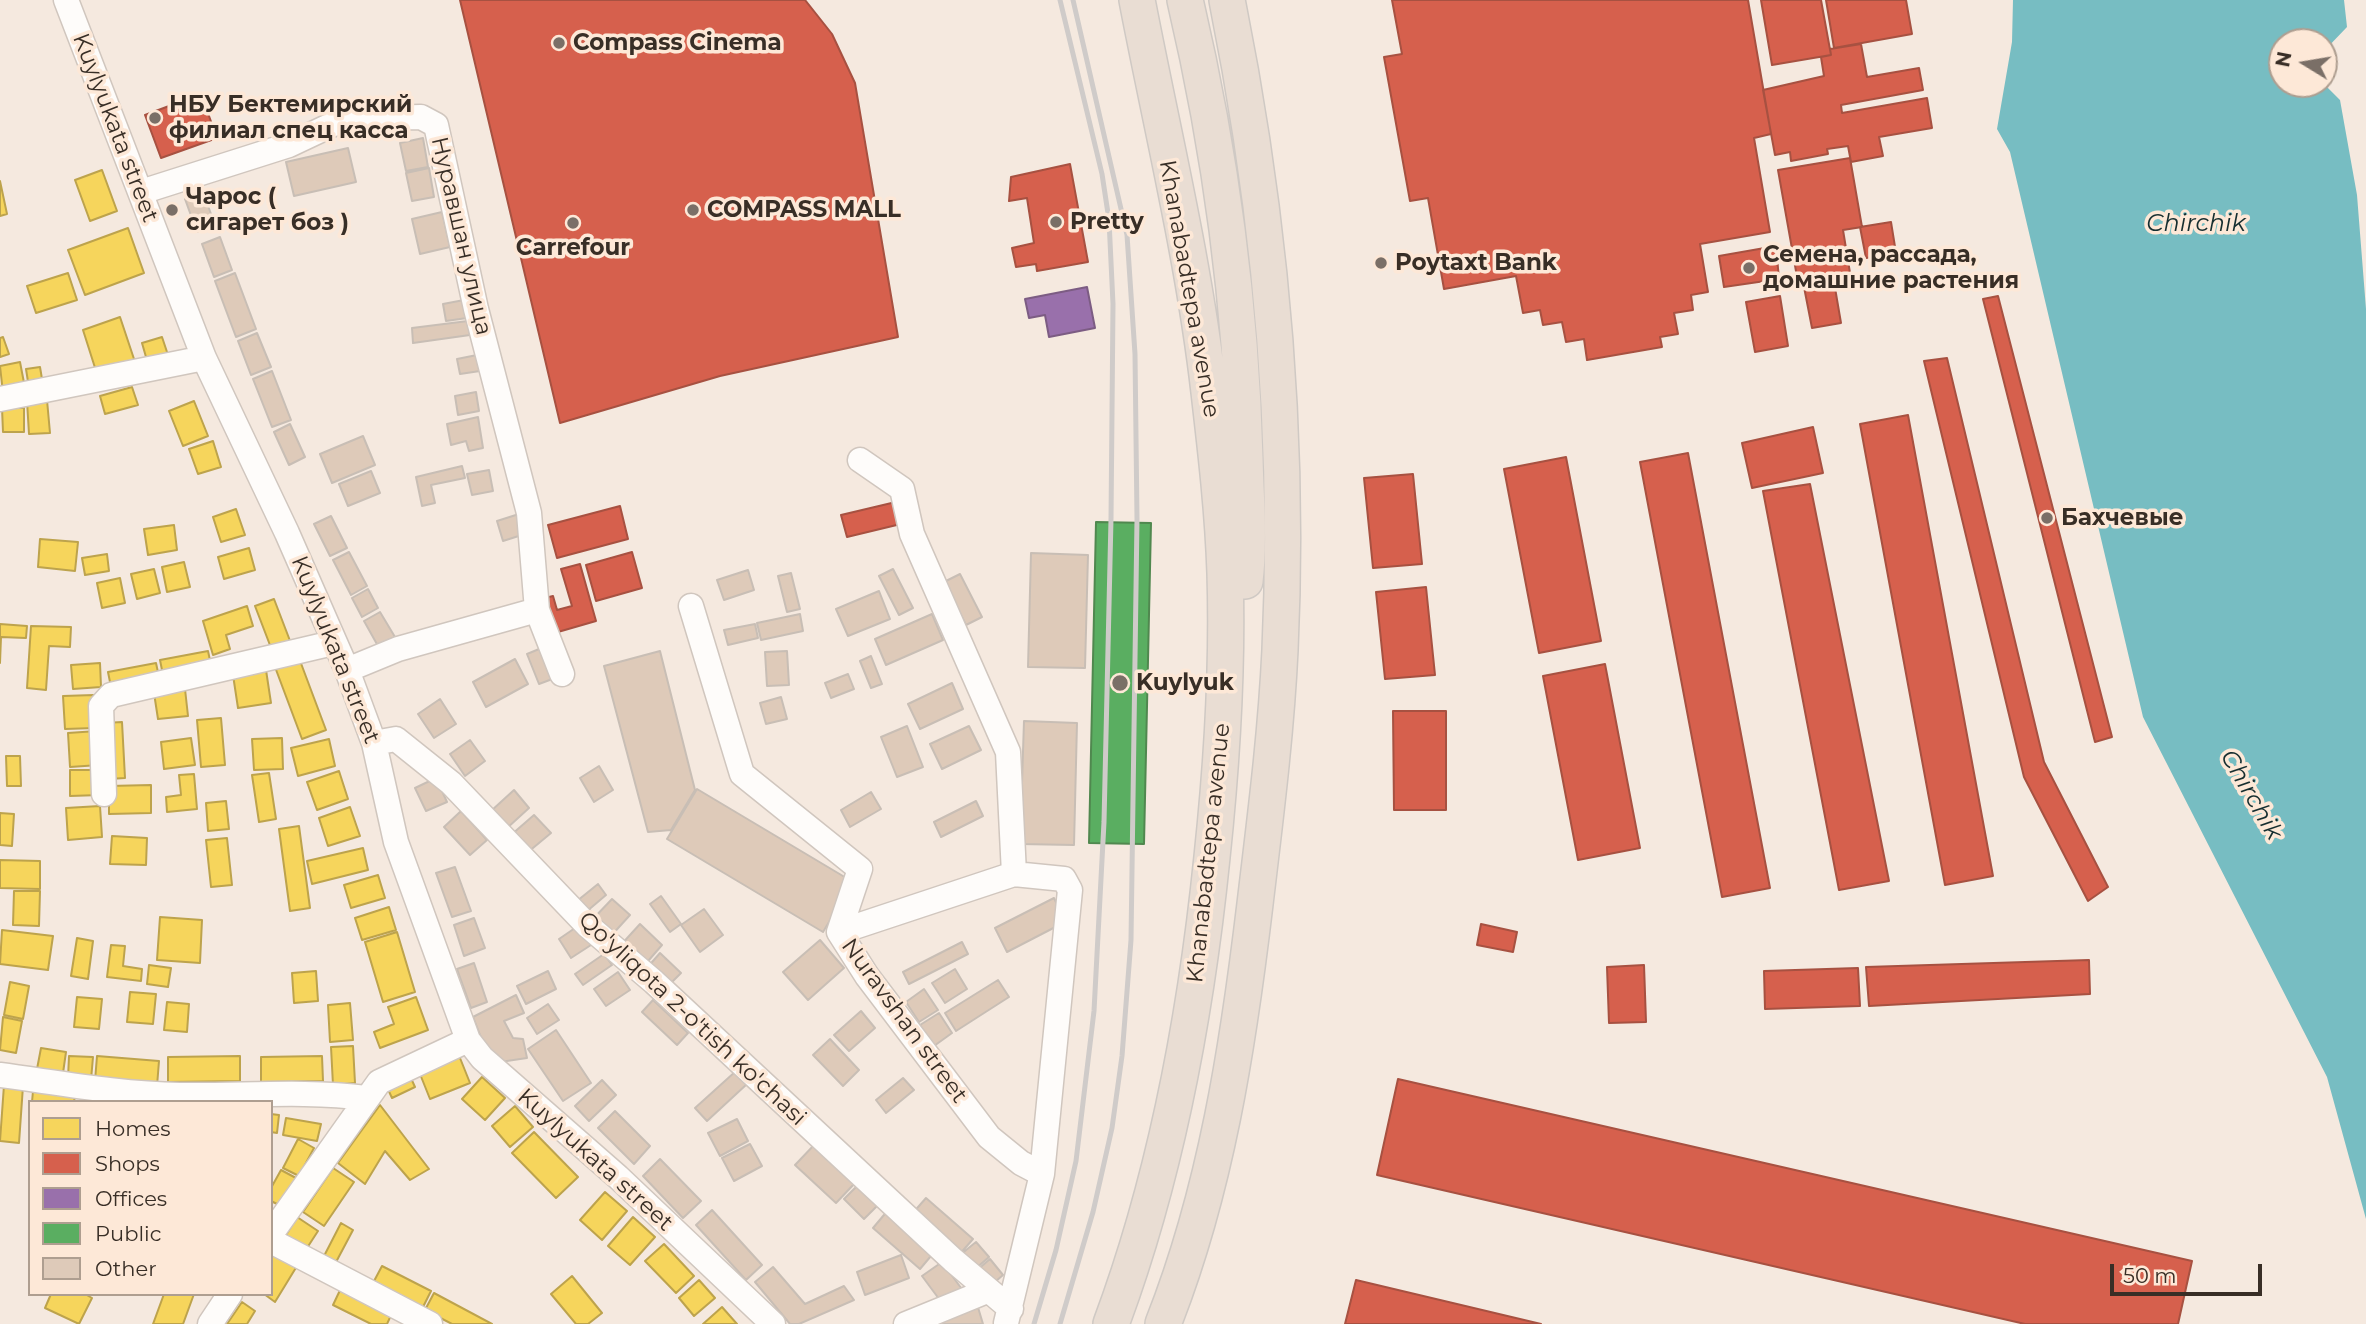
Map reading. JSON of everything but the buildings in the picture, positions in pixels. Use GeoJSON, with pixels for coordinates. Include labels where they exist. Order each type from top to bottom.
{"type":"FeatureCollection","features":[{"type":"Feature","properties":{"kind":"highway","name":"Khanabadtepa avenue"},"geometry":{"type":"LineString","coordinates":[[1111,1324],[1148,1205],[1179,1083],[1206,914],[1220,768],[1225,573],[1209,389],[1198,314],[1137,0]]}},
{"type":"Feature","properties":{"kind":"highway"},"geometry":{"type":"LineString","coordinates":[[1185,0],[1221,200],[1236,316],[1244,434],[1247,564],[1220,768]]}},
{"type":"Feature","properties":{"kind":"highway"},"geometry":{"type":"LineString","coordinates":[[1227,0],[1242,74]]}},
{"type":"Feature","properties":{"kind":"highway"},"geometry":{"type":"LineString","coordinates":[[1163,1324],[1200,1211],[1231,1078],[1261,855],[1280,649],[1281,457],[1271,294],[1238,29],[1244,0]]}},
{"type":"Feature","properties":{"kind":"street","name":"Kuylyukata street"},"geometry":{"type":"LineString","coordinates":[[66,0],[204,359],[287,533],[347,670],[374,743],[396,842],[468,1040],[482,1058],[618,1177],[773,1324]]}},
{"type":"Feature","properties":{"kind":"street","name":"Нуравшан улица"},"geometry":{"type":"LineString","coordinates":[[141,192],[289,145],[344,119],[421,117],[436,125],[476,309],[528,513],[537,610],[562,674]]}},
{"type":"Feature","properties":{"kind":"street"},"geometry":{"type":"LineString","coordinates":[[0,399],[204,359]]}},
{"type":"Feature","properties":{"kind":"street"},"geometry":{"type":"LineString","coordinates":[[860,460],[902,489],[912,534],[1008,752],[1014,874]]}},
{"type":"Feature","properties":{"kind":"street","name":"Nuravshan street"},"geometry":{"type":"LineString","coordinates":[[691,606],[743,774],[860,869],[839,932],[867,976],[989,1137],[1021,1163],[1042,1174]]}},
{"type":"Feature","properties":{"kind":"street"},"geometry":{"type":"LineString","coordinates":[[347,670],[398,649],[537,610]]}},
{"type":"Feature","properties":{"kind":"street"},"geometry":{"type":"LineString","coordinates":[[104,794],[100,706],[111,695],[333,643]]}},
{"type":"Feature","properties":{"kind":"street","name":"Qo'yliqota 2-o'tish ko'chasi"},"geometry":{"type":"LineString","coordinates":[[374,743],[396,739],[451,783],[587,925],[654,982],[987,1291],[1008,1316]]}},
{"type":"Feature","properties":{"kind":"street"},"geometry":{"type":"LineString","coordinates":[[839,932],[1014,874],[1064,879],[1070,890],[1042,1174],[1008,1316]]}},
{"type":"Feature","properties":{"kind":"street"},"geometry":{"type":"LineString","coordinates":[[273,1231],[379,1082],[468,1040]]}},
{"type":"Feature","properties":{"kind":"street"},"geometry":{"type":"LineString","coordinates":[[0,1075],[95,1088],[177,1095],[330,1093],[366,1098]]}},
{"type":"Feature","properties":{"kind":"street"},"geometry":{"type":"LineString","coordinates":[[273,1242],[430,1324]]}},
{"type":"Feature","properties":{"kind":"street"},"geometry":{"type":"LineString","coordinates":[[906,1324],[987,1291]]}},
{"type":"Feature","properties":{"kind":"street"},"geometry":{"type":"LineString","coordinates":[[210,1324],[229,1296]]}},
{"type":"Feature","properties":{"kind":"water","name":"Chirchik"},"geometry":{"type":"Polygon","coordinates":[[[2013,0],[2344,0],[2347,27],[2338,36],[2338,28],[2268,28],[2268,98],[2340,100],[2357,195],[2366,309],[2366,1219],[2327,1077],[2143,717],[2010,152],[1997,129],[2012,42],[2013,0]]]}},
{"type":"Feature","properties":{"kind":"railway"},"geometry":{"type":"LineString","coordinates":[[1034,1324],[1056,1250],[1076,1161],[1094,1011],[1104,822],[1111,519],[1113,304],[1109,220],[1102,174],[1060,0]]}},
{"type":"Feature","properties":{"kind":"railway"},"geometry":{"type":"LineString","coordinates":[[1060,1324],[1093,1212],[1112,1128],[1122,1056],[1131,940],[1137,519],[1135,354],[1127,235],[1073,0]]}},
{"type":"Feature","properties":{"kind":"place","name":"Compass Cinema"},"geometry":{"type":"Point","coordinates":[559,43]}},
{"type":"Feature","properties":{"kind":"place","name":"НБУ Бектемирский филиал спец касса"},"geometry":{"type":"Point","coordinates":[155,118]}},
{"type":"Feature","properties":{"kind":"place","name":"Чарос ( сигарет боз )"},"geometry":{"type":"Point","coordinates":[172,210]}},
{"type":"Feature","properties":{"kind":"place","name":"COMPASS MALL"},"geometry":{"type":"Point","coordinates":[693,210]}},
{"type":"Feature","properties":{"kind":"place","name":"Pretty"},"geometry":{"type":"Point","coordinates":[1056,222]}},
{"type":"Feature","properties":{"kind":"place","name":"Carrefour"},"geometry":{"type":"Point","coordinates":[573,223]}},
{"type":"Feature","properties":{"kind":"place","name":"Poytaxt Bank"},"geometry":{"type":"Point","coordinates":[1381,263]}},
{"type":"Feature","properties":{"kind":"place","name":"Семена, рассада, домашние растения"},"geometry":{"type":"Point","coordinates":[1749,268]}},
{"type":"Feature","properties":{"kind":"place","name":"Бахчевые"},"geometry":{"type":"Point","coordinates":[2047,518]}},
{"type":"Feature","properties":{"kind":"place","name":"Kuylyuk"},"geometry":{"type":"Point","coordinates":[1120,683]}}]}
